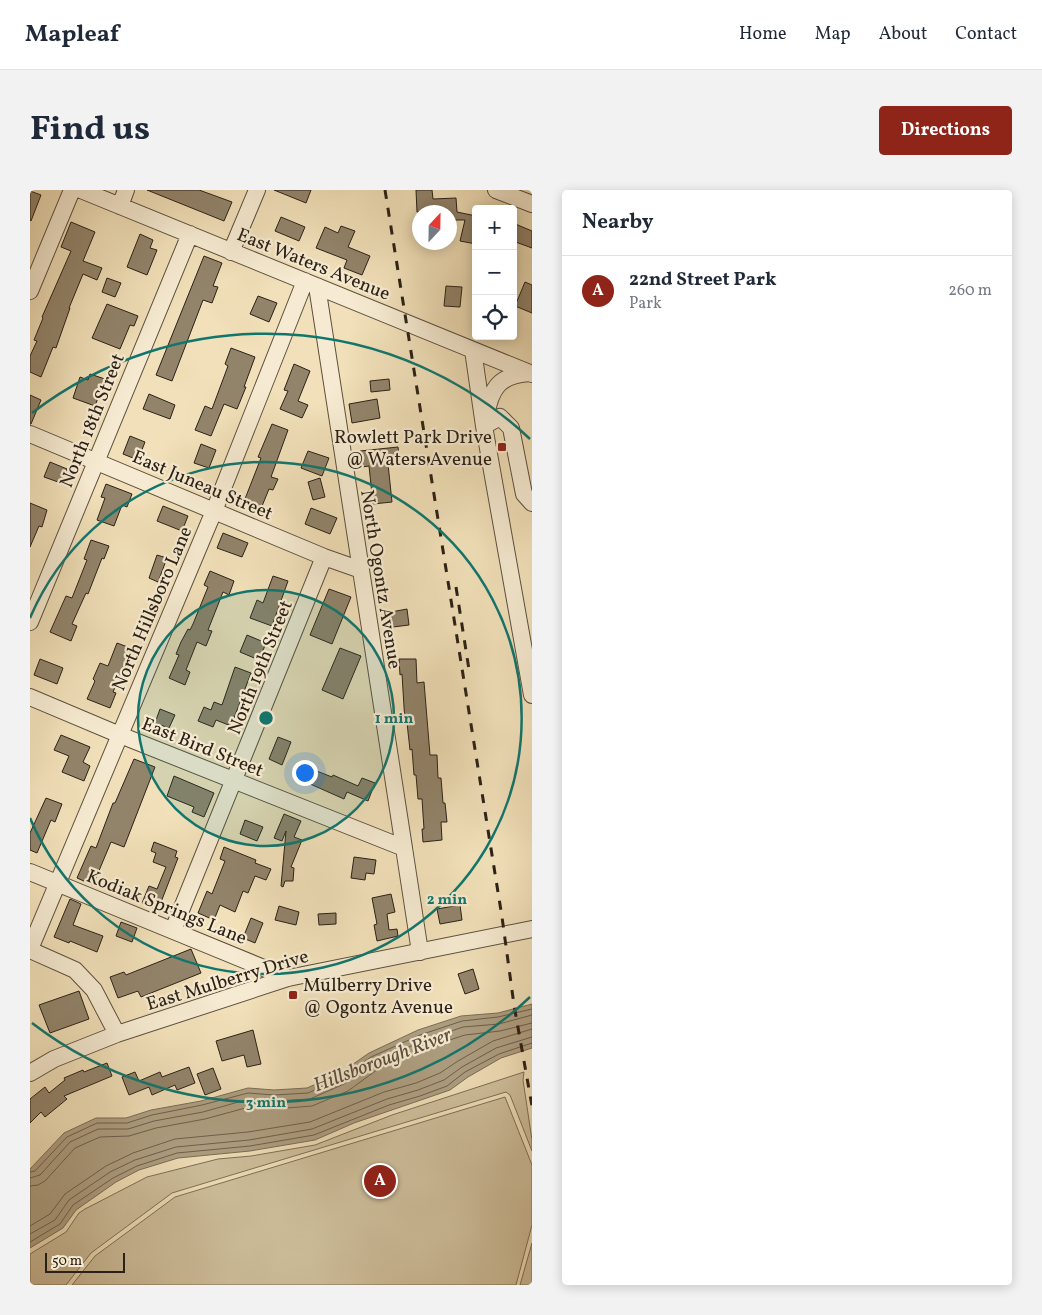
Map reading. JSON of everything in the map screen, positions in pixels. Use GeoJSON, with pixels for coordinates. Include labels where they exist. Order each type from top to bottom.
{"type":"FeatureCollection","features":[{"type":"Feature","properties":{"kind":"street"},"geometry":{"type":"LineString","coordinates":[[30,291],[72,190]]}},
{"type":"Feature","properties":{"kind":"street","name":"East Waters Avenue"},"geometry":{"type":"LineString","coordinates":[[81,190],[531,373]]}},
{"type":"Feature","properties":{"kind":"street"},"geometry":{"type":"LineString","coordinates":[[120,206],[126,190]]}},
{"type":"Feature","properties":{"kind":"street"},"geometry":{"type":"LineString","coordinates":[[231,252],[257,190]]}},
{"type":"Feature","properties":{"kind":"street"},"geometry":{"type":"LineString","coordinates":[[496,190],[532,204]]}},
{"type":"Feature","properties":{"kind":"street","name":"North 18th Street"},"geometry":{"type":"LineString","coordinates":[[30,622],[190,234]]}},
{"type":"Feature","properties":{"kind":"street","name":"North Hillsboro Lane"},"geometry":{"type":"LineString","coordinates":[[30,950],[214,511],[312,284]]}},
{"type":"Feature","properties":{"kind":"street","name":"North Ogontz Avenue"},"geometry":{"type":"LineString","coordinates":[[312,284],[404,848]]}},
{"type":"Feature","properties":{"kind":"street"},"geometry":{"type":"LineString","coordinates":[[473,350],[484,426],[532,695]]}},
{"type":"Feature","properties":{"kind":"street"},"geometry":{"type":"LineString","coordinates":[[484,426],[488,403],[493,390],[500,382],[516,374],[531,373]]}},
{"type":"Feature","properties":{"kind":"street"},"geometry":{"type":"LineString","coordinates":[[484,426],[500,417],[511,428],[524,494],[532,503]]}},
{"type":"Feature","properties":{"kind":"street","name":"East Juneau Street"},"geometry":{"type":"LineString","coordinates":[[30,434],[324,557],[360,570]]}},
{"type":"Feature","properties":{"kind":"street","name":"North 19th Street"},"geometry":{"type":"LineString","coordinates":[[173,930],[324,557]]}},
{"type":"Feature","properties":{"kind":"street","name":"East Bird Street"},"geometry":{"type":"LineString","coordinates":[[30,697],[120,735],[404,848]]}},
{"type":"Feature","properties":{"kind":"street"},"geometry":{"type":"LineString","coordinates":[[404,848],[420,952]]}},
{"type":"Feature","properties":{"kind":"street","name":"Kodiak Springs Lane"},"geometry":{"type":"LineString","coordinates":[[30,872],[288,978]]}},
{"type":"Feature","properties":{"kind":"street","name":"East Mulberry Drive"},"geometry":{"type":"LineString","coordinates":[[30,1073],[54,1059],[117,1034],[288,978],[532,929]]}},
{"type":"Feature","properties":{"kind":"street"},"geometry":{"type":"LineString","coordinates":[[30,950],[75,970],[94,990],[117,1034]]}},
{"type":"Feature","properties":{"kind":"shaded area"},"geometry":{"type":"Polygon","coordinates":[[[524,1072],[523,1080],[532,1151],[510,1095],[506,1092],[172,1193],[91,1253],[66,1285],[30,1285],[30,1254],[66,1232],[79,1213],[85,1209],[147,1177],[218,1159],[251,1156],[315,1145],[392,1115],[524,1072]]]}},
{"type":"Feature","properties":{"kind":"shaded area"},"geometry":{"type":"Polygon","coordinates":[[[505,1097],[532,1165],[532,1225],[516,1285],[72,1285],[95,1256],[175,1197],[505,1097]]]}},
{"type":"Feature","properties":{"kind":"shaded area"},"geometry":{"type":"Polygon","coordinates":[[[532,1243],[532,1285],[520,1285],[532,1243]]]}},
{"type":"Feature","properties":{"kind":"water","name":"Hillsborough River"},"geometry":{"type":"Polygon","coordinates":[[[532,1004],[532,1048],[501,1058],[450,1090],[354,1123],[315,1140],[250,1151],[178,1158],[139,1170],[116,1182],[76,1210],[63,1228],[30,1248],[30,1169],[64,1133],[96,1118],[126,1118],[151,1110],[201,1101],[248,1088],[274,1090],[307,1088],[339,1074],[369,1053],[418,1030],[461,1016],[498,1013],[532,1004]]]}},
{"type":"Feature","properties":{"kind":"building"},"geometry":{"type":"Polygon","coordinates":[[[147,190],[199,190],[232,202],[224,221],[147,190]]]}},
{"type":"Feature","properties":{"kind":"building"},"geometry":{"type":"Polygon","coordinates":[[[274,190],[311,190],[306,203],[274,190]]]}},
{"type":"Feature","properties":{"kind":"building"},"geometry":{"type":"Polygon","coordinates":[[[416,190],[432,190],[433,199],[456,198],[456,205],[417,205],[416,190]]]}},
{"type":"Feature","properties":{"kind":"building"},"geometry":{"type":"Polygon","coordinates":[[[30,191],[41,195],[31,221],[30,220],[30,191]]]}},
{"type":"Feature","properties":{"kind":"building"},"geometry":{"type":"Polygon","coordinates":[[[457,212],[472,215],[472,243],[460,241],[465,220],[457,220],[457,212]]]}},
{"type":"Feature","properties":{"kind":"building"},"geometry":{"type":"Polygon","coordinates":[[[281,217],[305,227],[299,241],[275,231],[281,217]]]}},
{"type":"Feature","properties":{"kind":"building"},"geometry":{"type":"Polygon","coordinates":[[[71,222],[95,232],[83,261],[102,268],[97,280],[83,274],[56,348],[53,347],[41,377],[30,372],[30,356],[37,341],[34,340],[42,317],[71,251],[61,247],[71,222]]]}},
{"type":"Feature","properties":{"kind":"building"},"geometry":{"type":"Polygon","coordinates":[[[517,225],[532,231],[532,248],[517,242],[517,225]]]}},
{"type":"Feature","properties":{"kind":"building"},"geometry":{"type":"Polygon","coordinates":[[[341,226],[355,231],[348,247],[370,256],[362,275],[344,268],[347,260],[316,248],[325,227],[338,233],[341,226]]]}},
{"type":"Feature","properties":{"kind":"building"},"geometry":{"type":"Polygon","coordinates":[[[140,234],[153,240],[150,248],[157,250],[147,275],[127,267],[140,234]]]}},
{"type":"Feature","properties":{"kind":"building"},"geometry":{"type":"Polygon","coordinates":[[[204,256],[222,263],[213,286],[218,287],[212,303],[203,300],[172,381],[156,375],[204,256]]]}},
{"type":"Feature","properties":{"kind":"building"},"geometry":{"type":"Polygon","coordinates":[[[107,278],[121,283],[115,297],[102,292],[107,278]]]}},
{"type":"Feature","properties":{"kind":"building"},"geometry":{"type":"Polygon","coordinates":[[[525,282],[532,285],[532,313],[517,307],[517,301],[525,282]]]}},
{"type":"Feature","properties":{"kind":"building"},"geometry":{"type":"Polygon","coordinates":[[[446,286],[462,287],[460,307],[444,306],[446,286]]]}},
{"type":"Feature","properties":{"kind":"building"},"geometry":{"type":"Polygon","coordinates":[[[258,296],[277,303],[269,322],[250,314],[258,296]]]}},
{"type":"Feature","properties":{"kind":"building"},"geometry":{"type":"Polygon","coordinates":[[[107,304],[138,316],[134,326],[130,325],[120,349],[92,338],[107,304]]]}},
{"type":"Feature","properties":{"kind":"building"},"geometry":{"type":"Polygon","coordinates":[[[231,348],[255,357],[237,409],[224,404],[211,436],[195,430],[205,406],[212,409],[228,366],[225,364],[231,348]]]}},
{"type":"Feature","properties":{"kind":"building"},"geometry":{"type":"Polygon","coordinates":[[[294,364],[310,371],[298,401],[308,405],[302,418],[280,409],[288,391],[284,390],[294,364]]]}},
{"type":"Feature","properties":{"kind":"building"},"geometry":{"type":"Polygon","coordinates":[[[90,374],[105,379],[95,406],[73,398],[80,377],[88,380],[90,374]]]}},
{"type":"Feature","properties":{"kind":"building"},"geometry":{"type":"Polygon","coordinates":[[[389,379],[390,390],[371,392],[370,381],[389,379]]]}},
{"type":"Feature","properties":{"kind":"building"},"geometry":{"type":"Polygon","coordinates":[[[149,394],[175,405],[170,419],[143,409],[149,394]]]}},
{"type":"Feature","properties":{"kind":"building"},"geometry":{"type":"Polygon","coordinates":[[[30,395],[41,400],[31,424],[30,424],[30,395]]]}},
{"type":"Feature","properties":{"kind":"building"},"geometry":{"type":"Polygon","coordinates":[[[377,399],[380,418],[352,423],[349,404],[377,399]]]}},
{"type":"Feature","properties":{"kind":"building"},"geometry":{"type":"Polygon","coordinates":[[[272,424],[288,430],[271,477],[278,479],[273,490],[269,489],[260,511],[243,504],[261,458],[258,457],[272,424]]]}},
{"type":"Feature","properties":{"kind":"building"},"geometry":{"type":"Polygon","coordinates":[[[130,436],[145,442],[138,460],[123,454],[130,436]]]}},
{"type":"Feature","properties":{"kind":"building"},"geometry":{"type":"Polygon","coordinates":[[[201,444],[216,450],[209,468],[194,463],[201,444]]]}},
{"type":"Feature","properties":{"kind":"building"},"geometry":{"type":"Polygon","coordinates":[[[398,447],[400,462],[388,464],[392,502],[373,504],[369,466],[362,467],[360,451],[398,447]]]}},
{"type":"Feature","properties":{"kind":"building"},"geometry":{"type":"Polygon","coordinates":[[[308,451],[329,458],[322,476],[301,468],[308,451]]]}},
{"type":"Feature","properties":{"kind":"building"},"geometry":{"type":"Polygon","coordinates":[[[50,462],[67,469],[61,483],[44,477],[50,462]]]}},
{"type":"Feature","properties":{"kind":"building"},"geometry":{"type":"Polygon","coordinates":[[[320,478],[325,497],[313,500],[308,482],[320,478]]]}},
{"type":"Feature","properties":{"kind":"building"},"geometry":{"type":"Polygon","coordinates":[[[106,484],[132,494],[127,507],[122,505],[114,526],[97,520],[105,498],[101,497],[106,484]]]}},
{"type":"Feature","properties":{"kind":"building"},"geometry":{"type":"Polygon","coordinates":[[[30,503],[47,510],[42,527],[39,526],[30,547],[30,503]]]}},
{"type":"Feature","properties":{"kind":"building"},"geometry":{"type":"Polygon","coordinates":[[[163,506],[188,516],[182,531],[157,521],[163,506]]]}},
{"type":"Feature","properties":{"kind":"building"},"geometry":{"type":"Polygon","coordinates":[[[311,508],[337,518],[330,534],[305,524],[311,508]]]}},
{"type":"Feature","properties":{"kind":"building"},"geometry":{"type":"Polygon","coordinates":[[[223,533],[248,543],[242,557],[217,548],[223,533]]]}},
{"type":"Feature","properties":{"kind":"building"},"geometry":{"type":"Polygon","coordinates":[[[91,540],[109,546],[104,559],[102,558],[88,594],[86,593],[72,624],[77,626],[71,641],[50,632],[66,596],[72,598],[87,560],[84,559],[91,540]]]}},
{"type":"Feature","properties":{"kind":"building"},"geometry":{"type":"Polygon","coordinates":[[[157,555],[167,558],[158,582],[149,578],[157,555]]]}},
{"type":"Feature","properties":{"kind":"building"},"geometry":{"type":"Polygon","coordinates":[[[210,571],[234,581],[229,595],[223,592],[208,630],[212,631],[206,646],[197,642],[186,670],[190,672],[185,685],[169,678],[179,655],[176,654],[181,642],[193,624],[208,587],[204,585],[210,571]]]}},
{"type":"Feature","properties":{"kind":"building"},"geometry":{"type":"Polygon","coordinates":[[[273,576],[288,581],[272,626],[250,618],[257,600],[263,603],[273,576]]]}},
{"type":"Feature","properties":{"kind":"building"},"geometry":{"type":"Polygon","coordinates":[[[329,589],[351,597],[332,644],[310,635],[329,589]]]}},
{"type":"Feature","properties":{"kind":"building"},"geometry":{"type":"Polygon","coordinates":[[[407,609],[409,625],[393,627],[391,612],[407,609]]]}},
{"type":"Feature","properties":{"kind":"building"},"geometry":{"type":"Polygon","coordinates":[[[247,635],[266,643],[259,660],[240,652],[247,635]]]}},
{"type":"Feature","properties":{"kind":"building"},"geometry":{"type":"Polygon","coordinates":[[[117,643],[133,649],[113,692],[116,693],[110,708],[87,699],[100,663],[108,666],[117,643]]]}},
{"type":"Feature","properties":{"kind":"building"},"geometry":{"type":"Polygon","coordinates":[[[340,648],[361,656],[343,699],[322,690],[340,648]]]}},
{"type":"Feature","properties":{"kind":"building"},"geometry":{"type":"Polygon","coordinates":[[[40,659],[63,668],[57,684],[34,675],[40,659]]]}},
{"type":"Feature","properties":{"kind":"building"},"geometry":{"type":"Polygon","coordinates":[[[399,659],[416,659],[417,683],[424,682],[430,755],[437,755],[438,778],[441,778],[443,803],[445,803],[447,822],[441,822],[442,840],[423,842],[422,799],[418,799],[412,749],[410,750],[407,723],[405,723],[402,674],[400,675],[399,659]]]}},
{"type":"Feature","properties":{"kind":"building"},"geometry":{"type":"Polygon","coordinates":[[[235,667],[251,673],[231,726],[216,720],[213,727],[198,721],[204,707],[211,710],[214,702],[222,705],[235,667]]]}},
{"type":"Feature","properties":{"kind":"building"},"geometry":{"type":"Polygon","coordinates":[[[160,709],[175,715],[169,728],[155,723],[160,709]]]}},
{"type":"Feature","properties":{"kind":"building"},"geometry":{"type":"Polygon","coordinates":[[[61,735],[90,747],[83,762],[90,766],[84,781],[62,772],[69,756],[54,750],[61,735]]]}},
{"type":"Feature","properties":{"kind":"building"},"geometry":{"type":"Polygon","coordinates":[[[278,737],[291,742],[282,765],[269,759],[278,737]]]}},
{"type":"Feature","properties":{"kind":"building"},"geometry":{"type":"Polygon","coordinates":[[[134,759],[155,767],[124,847],[111,842],[93,885],[77,878],[91,846],[96,848],[113,803],[115,803],[134,759]]]}},
{"type":"Feature","properties":{"kind":"building"},"geometry":{"type":"Polygon","coordinates":[[[304,766],[332,777],[333,775],[358,786],[362,778],[375,783],[368,801],[347,792],[344,799],[299,779],[304,766]]]}},
{"type":"Feature","properties":{"kind":"building"},"geometry":{"type":"Polygon","coordinates":[[[174,776],[214,793],[204,817],[192,812],[194,807],[167,796],[174,776]]]}},
{"type":"Feature","properties":{"kind":"building"},"geometry":{"type":"Polygon","coordinates":[[[46,798],[62,804],[55,822],[51,820],[37,853],[30,850],[30,833],[46,798]]]}},
{"type":"Feature","properties":{"kind":"building"},"geometry":{"type":"Polygon","coordinates":[[[284,814],[301,821],[294,837],[302,840],[291,867],[294,868],[293,881],[285,881],[283,887],[281,886],[286,831],[282,841],[274,838],[284,814]]]}},
{"type":"Feature","properties":{"kind":"building"},"geometry":{"type":"Polygon","coordinates":[[[245,820],[263,827],[257,841],[240,834],[245,820]]]}},
{"type":"Feature","properties":{"kind":"building"},"geometry":{"type":"Polygon","coordinates":[[[154,842],[177,851],[175,857],[178,858],[158,910],[142,903],[149,886],[157,889],[166,867],[153,862],[156,853],[151,851],[154,842]]]}},
{"type":"Feature","properties":{"kind":"building"},"geometry":{"type":"Polygon","coordinates":[[[224,847],[256,860],[255,863],[271,869],[266,880],[255,876],[248,893],[243,891],[235,912],[220,905],[214,920],[198,913],[207,891],[212,894],[225,861],[220,859],[224,847]]]}},
{"type":"Feature","properties":{"kind":"building"},"geometry":{"type":"Polygon","coordinates":[[[354,857],[376,860],[374,874],[366,873],[365,880],[351,878],[354,857]]]}},
{"type":"Feature","properties":{"kind":"building"},"geometry":{"type":"Polygon","coordinates":[[[391,894],[395,912],[387,914],[389,930],[397,929],[398,936],[377,941],[374,925],[377,924],[372,898],[391,894]]]}},
{"type":"Feature","properties":{"kind":"building"},"geometry":{"type":"Polygon","coordinates":[[[70,899],[81,904],[73,925],[103,936],[97,952],[54,937],[70,899]]]}},
{"type":"Feature","properties":{"kind":"building"},"geometry":{"type":"Polygon","coordinates":[[[460,905],[462,920],[440,924],[437,909],[460,905]]]}},
{"type":"Feature","properties":{"kind":"building"},"geometry":{"type":"Polygon","coordinates":[[[279,906],[299,912],[296,925],[275,920],[279,906]]]}},
{"type":"Feature","properties":{"kind":"building"},"geometry":{"type":"Polygon","coordinates":[[[336,913],[336,924],[319,925],[318,914],[336,913]]]}},
{"type":"Feature","properties":{"kind":"building"},"geometry":{"type":"Polygon","coordinates":[[[251,918],[263,923],[255,943],[243,938],[251,918]]]}},
{"type":"Feature","properties":{"kind":"building"},"geometry":{"type":"Polygon","coordinates":[[[121,922],[137,928],[132,942],[116,936],[121,922]]]}},
{"type":"Feature","properties":{"kind":"building"},"geometry":{"type":"Polygon","coordinates":[[[191,949],[201,973],[141,997],[138,991],[118,998],[110,977],[124,972],[126,975],[191,949]]]}},
{"type":"Feature","properties":{"kind":"building"},"geometry":{"type":"Polygon","coordinates":[[[473,969],[479,989],[465,994],[458,974],[473,969]]]}},
{"type":"Feature","properties":{"kind":"building"},"geometry":{"type":"Polygon","coordinates":[[[79,991],[89,1019],[50,1033],[39,1005],[79,991]]]}},
{"type":"Feature","properties":{"kind":"building"},"geometry":{"type":"Polygon","coordinates":[[[253,1030],[261,1064],[247,1067],[244,1055],[222,1061],[216,1041],[253,1030]]]}},
{"type":"Feature","properties":{"kind":"building"},"geometry":{"type":"Polygon","coordinates":[[[107,1063],[112,1076],[64,1096],[67,1099],[45,1117],[41,1112],[30,1123],[30,1099],[45,1087],[49,1093],[65,1080],[64,1078],[107,1063]]]}},
{"type":"Feature","properties":{"kind":"building"},"geometry":{"type":"Polygon","coordinates":[[[189,1067],[195,1083],[177,1090],[175,1085],[152,1095],[149,1087],[129,1095],[122,1077],[135,1072],[139,1081],[160,1072],[162,1077],[189,1067]]]}},
{"type":"Feature","properties":{"kind":"building"},"geometry":{"type":"Polygon","coordinates":[[[213,1068],[221,1089],[205,1095],[197,1074],[213,1068]]]}},
{"type":"Feature","properties":{"kind":"railway"},"geometry":{"type":"LineString","coordinates":[[385,190],[502,917],[514,1005],[532,1106]]}},
{"type":"Feature","properties":{"kind":"railway"},"geometry":{"type":"LineString","coordinates":[[456,587],[470,676]]}},
{"type":"Feature","properties":{"kind":"place","name":"Rowlett Park Drive @ Waters Avenue"},"geometry":{"type":"Point","coordinates":[502,447]}},
{"type":"Feature","properties":{"kind":"place","name":"Mulberry Drive @ Ogontz Avenue"},"geometry":{"type":"Point","coordinates":[293,995]}},
{"type":"Feature","properties":{"kind":"place","name":"22nd Street Park"},"geometry":{"type":"Point","coordinates":[380,1181]}}]}
